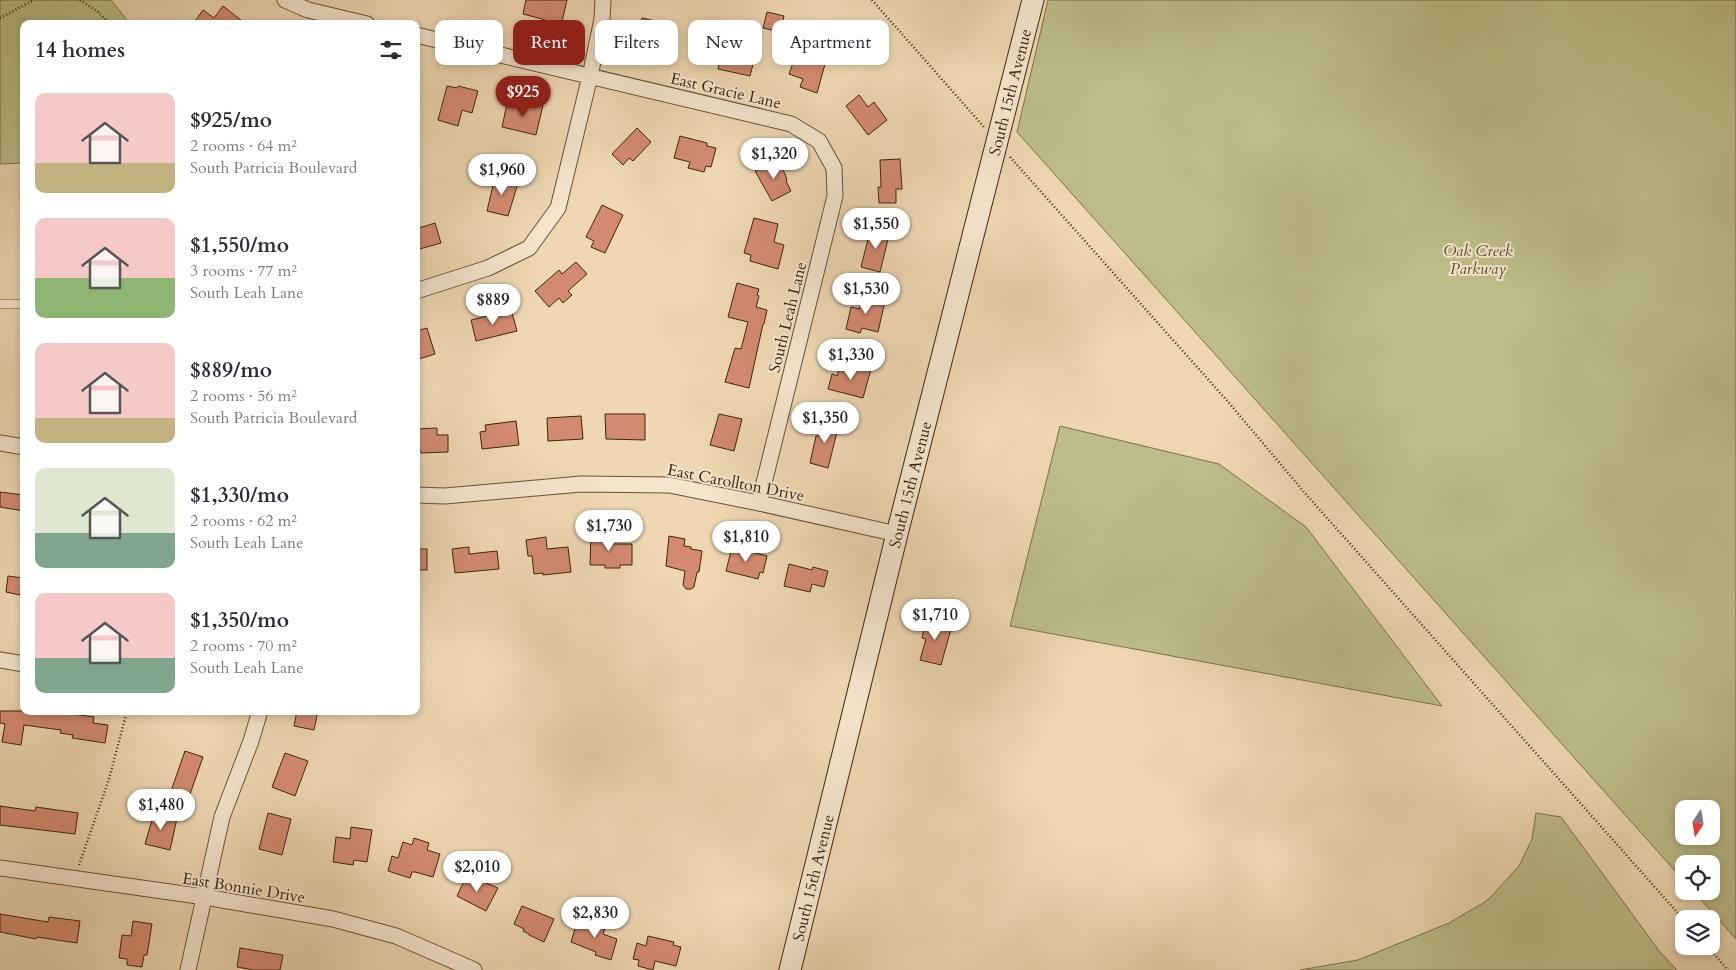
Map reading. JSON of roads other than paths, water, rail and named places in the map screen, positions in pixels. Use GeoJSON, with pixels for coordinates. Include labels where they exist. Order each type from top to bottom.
{"type":"FeatureCollection","features":[{"type":"Feature","properties":{"kind":"street"},"geometry":{"type":"LineString","coordinates":[[285,0],[308,10],[350,20]]}},
{"type":"Feature","properties":{"kind":"street"},"geometry":{"type":"LineString","coordinates":[[420,290],[488,268],[529,248],[558,208],[590,76],[602,19],[603,0]]}},
{"type":"Feature","properties":{"kind":"street","name":"South 15th Avenue"},"geometry":{"type":"LineString","coordinates":[[790,970],[897,534],[1033,0]]}},
{"type":"Feature","properties":{"kind":"street","name":"East Gracie Lane"},"geometry":{"type":"LineString","coordinates":[[420,36],[791,124],[818,141],[834,168]]}},
{"type":"Feature","properties":{"kind":"street","name":"South Leah Lane"},"geometry":{"type":"LineString","coordinates":[[760,503],[835,196],[834,168]]}},
{"type":"Feature","properties":{"kind":"street"},"geometry":{"type":"LineString","coordinates":[[0,443],[20,446]]}},
{"type":"Feature","properties":{"kind":"street","name":"East Carollton Drive"},"geometry":{"type":"LineString","coordinates":[[420,495],[445,496],[581,484],[669,485],[760,503],[897,534]]}},
{"type":"Feature","properties":{"kind":"street"},"geometry":{"type":"LineString","coordinates":[[0,660],[20,663]]}},
{"type":"Feature","properties":{"kind":"street"},"geometry":{"type":"LineString","coordinates":[[188,970],[222,817],[259,715]]}},
{"type":"Feature","properties":{"kind":"street","name":"East Bonnie Drive"},"geometry":{"type":"LineString","coordinates":[[0,868],[205,897],[333,919],[396,936],[466,968]]}},
{"type":"Feature","properties":{"kind":"lane"},"geometry":{"type":"LineString","coordinates":[[0,304],[20,304]]}},
{"type":"Feature","properties":{"kind":"park label","name":"Oak Creek Parkway"},"geometry":{"type":"Point","coordinates":[1478,259]}}]}
